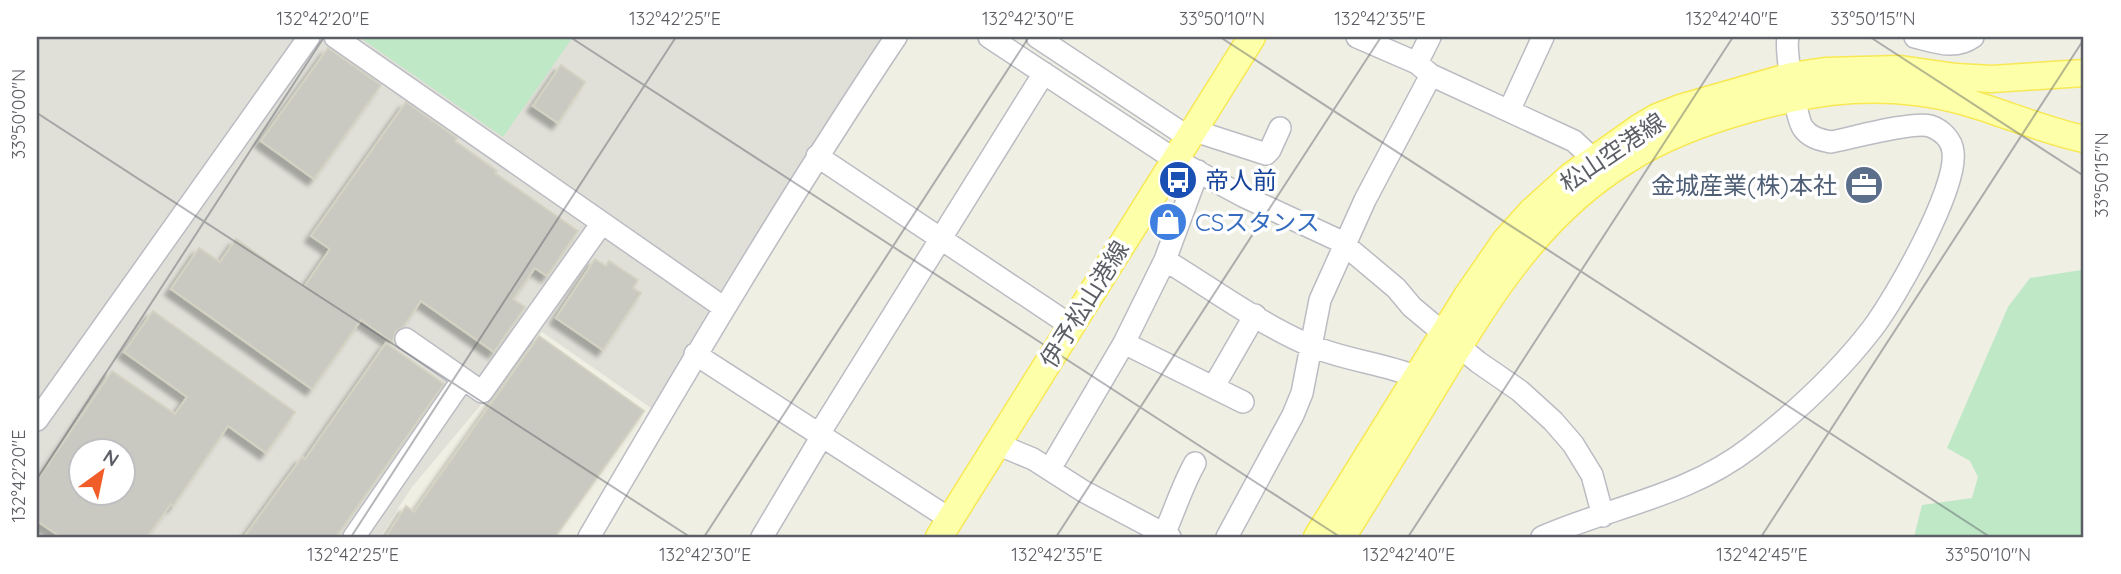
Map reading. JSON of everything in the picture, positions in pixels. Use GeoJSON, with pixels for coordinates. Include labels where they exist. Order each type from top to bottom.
{"type":"FeatureCollection","features":[{"type":"Feature","properties":{"kind":"main road","name":"伊予松山港線"},"geometry":{"type":"LineString","coordinates":[[945,528],[1252,37]]}},
{"type":"Feature","properties":{"kind":"main road","name":"松山空港線"},"geometry":{"type":"LineString","coordinates":[[1317,537],[1417,377],[1484,305],[1526,247],[1570,203],[1627,160],[1674,135],[1729,115],[1825,71],[1900,69],[1993,79],[2084,73]]}},
{"type":"Feature","properties":{"kind":"main road","name":"松山空港線"},"geometry":{"type":"LineString","coordinates":[[1342,537],[1505,241],[1532,211],[1593,159],[1657,117],[1680,108],[1793,86],[1919,92],[1984,106],[2059,134],[2084,139]]}},
{"type":"Feature","properties":{"kind":"street"},"geometry":{"type":"LineString","coordinates":[[37,420],[309,37]]}},
{"type":"Feature","properties":{"kind":"street"},"geometry":{"type":"LineString","coordinates":[[335,37],[723,307]]}},
{"type":"Feature","properties":{"kind":"street"},"geometry":{"type":"LineString","coordinates":[[589,537],[723,307],[817,156],[896,37]]}},
{"type":"Feature","properties":{"kind":"street"},"geometry":{"type":"LineString","coordinates":[[989,37],[1044,73],[1185,142],[1266,154],[1280,128]]}},
{"type":"Feature","properties":{"kind":"street"},"geometry":{"type":"LineString","coordinates":[[1037,37],[1062,43],[1185,142],[1198,171],[1243,196],[1319,230],[1345,246],[1478,362],[1520,391],[1553,421],[1573,444],[1592,475],[1603,516]]}},
{"type":"Feature","properties":{"kind":"street"},"geometry":{"type":"LineString","coordinates":[[1357,37],[1574,141],[1593,159]]}},
{"type":"Feature","properties":{"kind":"street"},"geometry":{"type":"LineString","coordinates":[[1227,537],[1293,415],[1302,393],[1320,300],[1424,69],[1430,37]]}},
{"type":"Feature","properties":{"kind":"street"},"geometry":{"type":"LineString","coordinates":[[1509,111],[1543,37]]}},
{"type":"Feature","properties":{"kind":"street"},"geometry":{"type":"LineString","coordinates":[[1542,537],[1687,486],[1750,448],[1840,366],[1873,328],[1890,304],[1929,229],[1953,169],[1953,152],[1949,140],[1941,132],[1922,124],[1832,142],[1818,140],[1801,127],[1787,62],[1788,37]]}},
{"type":"Feature","properties":{"kind":"street"},"geometry":{"type":"LineString","coordinates":[[1915,37],[1959,45],[1973,37]]}},
{"type":"Feature","properties":{"kind":"street"},"geometry":{"type":"LineString","coordinates":[[762,537],[940,238],[1044,73]]}},
{"type":"Feature","properties":{"kind":"street"},"geometry":{"type":"LineString","coordinates":[[817,156],[1070,326]]}},
{"type":"Feature","properties":{"kind":"street"},"geometry":{"type":"LineString","coordinates":[[1050,469],[1124,343],[1165,260],[1198,171]]}},
{"type":"Feature","properties":{"kind":"street"},"geometry":{"type":"LineString","coordinates":[[406,340],[482,392],[602,223]]}},
{"type":"Feature","properties":{"kind":"street"},"geometry":{"type":"LineString","coordinates":[[1165,260],[1310,345],[1391,367],[1417,377]]}},
{"type":"Feature","properties":{"kind":"street"},"geometry":{"type":"LineString","coordinates":[[1214,386],[1255,315]]}},
{"type":"Feature","properties":{"kind":"street"},"geometry":{"type":"LineString","coordinates":[[1124,343],[1243,402]]}},
{"type":"Feature","properties":{"kind":"street"},"geometry":{"type":"LineString","coordinates":[[695,354],[821,435],[945,528]]}},
{"type":"Feature","properties":{"kind":"street"},"geometry":{"type":"LineString","coordinates":[[354,537],[463,379]]}},
{"type":"Feature","properties":{"kind":"street"},"geometry":{"type":"LineString","coordinates":[[997,444],[1050,469],[1135,529],[1167,535],[1181,488],[1195,463]]}},
{"type":"Feature","properties":{"kind":"shaded area"},"geometry":{"type":"Polygon","coordinates":[[[37,37],[883,37],[651,408],[542,332],[412,487],[379,537],[37,537],[37,37]]]}},
{"type":"Feature","properties":{"kind":"green space"},"geometry":{"type":"Polygon","coordinates":[[[359,37],[573,37],[503,137],[359,37]]]}},
{"type":"Feature","properties":{"kind":"green space"},"geometry":{"type":"Polygon","coordinates":[[[2084,268],[2084,537],[1914,537],[1922,505],[1972,498],[1978,477],[1970,461],[1947,448],[2008,307],[2030,278],[2084,268]]]}},
{"type":"Feature","properties":{"kind":"building"},"geometry":{"type":"Polygon","coordinates":[[[328,48],[381,85],[314,179],[261,141],[328,48]]]}},
{"type":"Feature","properties":{"kind":"building"},"geometry":{"type":"Polygon","coordinates":[[[561,65],[585,82],[558,123],[533,106],[561,65]]]}},
{"type":"Feature","properties":{"kind":"building"},"geometry":{"type":"Polygon","coordinates":[[[406,102],[457,138],[455,141],[497,171],[495,173],[578,231],[547,276],[535,268],[513,299],[525,307],[494,352],[421,301],[403,327],[396,331],[392,342],[361,320],[312,389],[171,289],[199,248],[220,262],[236,239],[304,287],[330,249],[311,236],[406,102]]]}},
{"type":"Feature","properties":{"kind":"building"},"geometry":{"type":"Polygon","coordinates":[[[595,259],[606,266],[609,261],[638,280],[633,288],[641,293],[603,350],[556,318],[595,259]]]}},
{"type":"Feature","properties":{"kind":"building"},"geometry":{"type":"Polygon","coordinates":[[[153,311],[295,412],[266,453],[228,426],[173,506],[171,504],[147,537],[61,537],[37,521],[37,481],[66,438],[66,508],[136,508],[136,438],[66,438],[112,371],[175,414],[187,397],[124,352],[153,311]]]}},
{"type":"Feature","properties":{"kind":"building"},"geometry":{"type":"Polygon","coordinates":[[[539,336],[644,411],[555,537],[386,537],[406,506],[414,512],[539,336]]]}},
{"type":"Feature","properties":{"kind":"building"},"geometry":{"type":"Polygon","coordinates":[[[386,343],[444,384],[336,537],[244,537],[302,457],[305,459],[386,343]]]}},
{"type":"Feature","properties":{"kind":"place","name":"帝人前"},"geometry":{"type":"Point","coordinates":[1178,180]}},
{"type":"Feature","properties":{"kind":"place","name":"金城産業(株)本社"},"geometry":{"type":"Point","coordinates":[1864,185]}},
{"type":"Feature","properties":{"kind":"place","name":"CSスタンス"},"geometry":{"type":"Point","coordinates":[1168,222]}}]}
